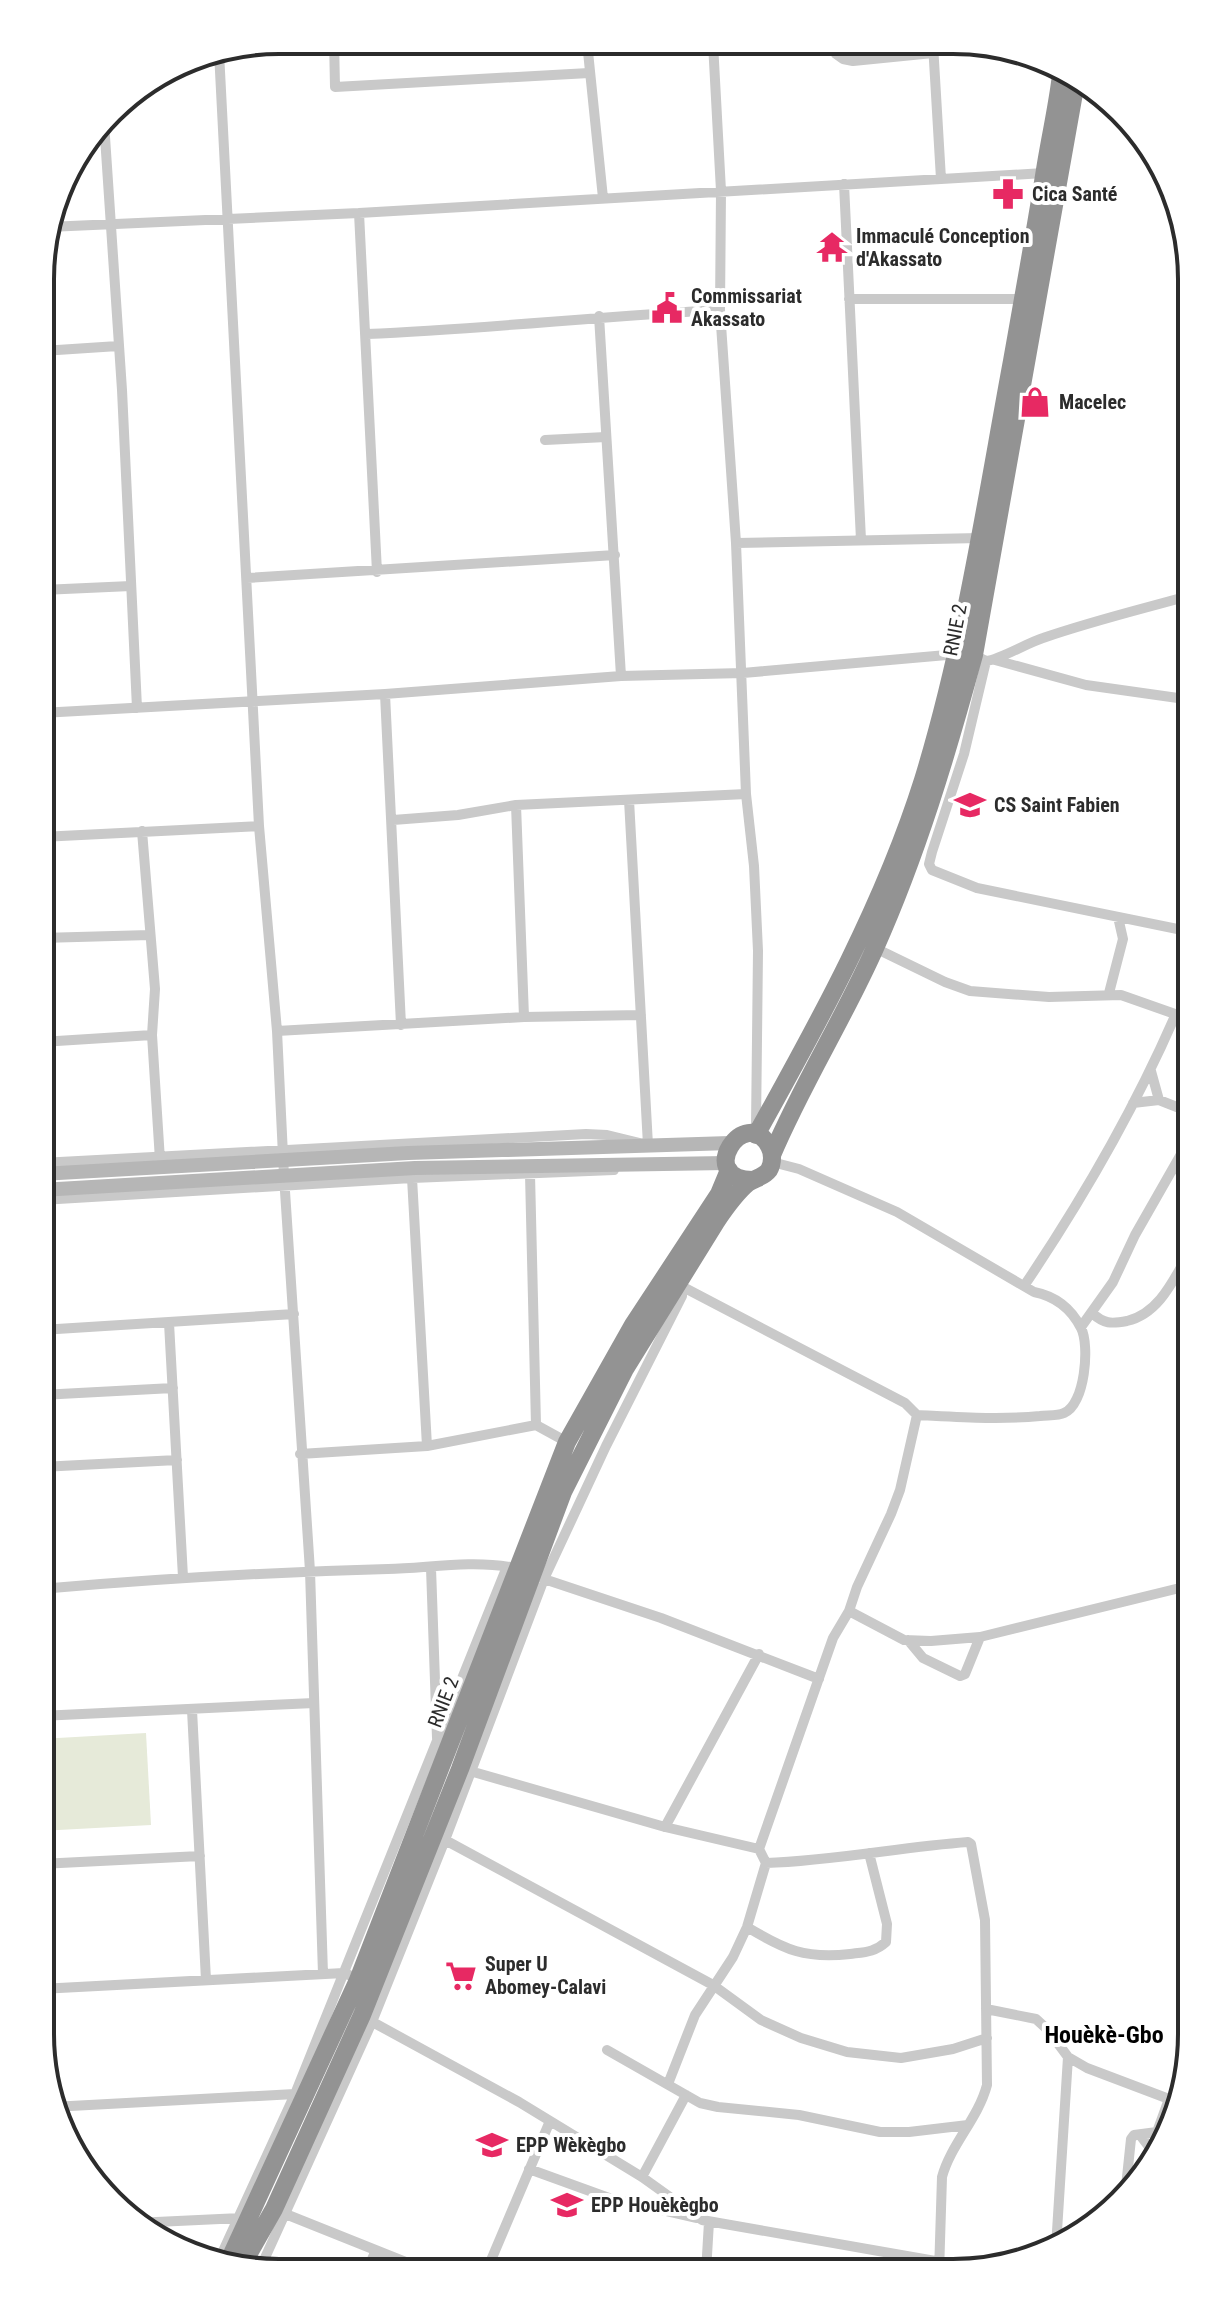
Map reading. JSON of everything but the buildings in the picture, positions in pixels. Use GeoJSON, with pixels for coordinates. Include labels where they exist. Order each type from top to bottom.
{"type":"FeatureCollection","features":[{"type":"Feature","properties":{"kind":"highway","name":"RNIE 2"},"geometry":{"type":"LineString","coordinates":[[756,1135],[811,1037],[880,890],[922,781],[978,658],[980,538],[1044,173],[1057,115],[1060,81]]}},
{"type":"Feature","properties":{"kind":"highway","name":"RNIE 2"},"geometry":{"type":"LineString","coordinates":[[231,2253],[243,2217],[526,1573],[586,1444],[625,1369],[682,1283],[730,1201],[752,1180],[768,1171],[809,1075],[875,948],[929,804],[978,658],[1075,90]]}},
{"type":"Feature","properties":{"kind":"highway"},"geometry":{"type":"LineString","coordinates":[[730,1143],[742,1135],[756,1135],[770,1146],[772,1158]]}},
{"type":"Feature","properties":{"kind":"highway","name":"RNIE 2"},"geometry":{"type":"LineString","coordinates":[[248,2257],[280,2212],[367,2019],[465,1770],[567,1442],[633,1325],[719,1194],[728,1167],[727,1149],[730,1143]]}},
{"type":"Feature","properties":{"kind":"highway"},"geometry":{"type":"LineString","coordinates":[[728,1167],[739,1178],[752,1180]]}},
{"type":"Feature","properties":{"kind":"main road"},"geometry":{"type":"LineString","coordinates":[[54,1173],[160,1161],[283,1155],[730,1143]]}},
{"type":"Feature","properties":{"kind":"main road"},"geometry":{"type":"LineString","coordinates":[[54,1190],[284,1181],[415,1168],[648,1163],[728,1167]]}},
{"type":"Feature","properties":{"kind":"street"},"geometry":{"type":"LineString","coordinates":[[334,54],[335,87],[589,73]]}},
{"type":"Feature","properties":{"kind":"street"},"geometry":{"type":"LineString","coordinates":[[588,54],[603,198]]}},
{"type":"Feature","properties":{"kind":"street"},"geometry":{"type":"LineString","coordinates":[[714,54],[721,191],[720,310],[743,673],[746,794],[754,866],[758,951],[756,1135]]}},
{"type":"Feature","properties":{"kind":"street"},"geometry":{"type":"LineString","coordinates":[[836,54],[853,61],[900,54]]}},
{"type":"Feature","properties":{"kind":"street"},"geometry":{"type":"LineString","coordinates":[[933,54],[941,179]]}},
{"type":"Feature","properties":{"kind":"street"},"geometry":{"type":"LineString","coordinates":[[220,62],[259,826],[277,1031],[300,1454],[310,1571],[323,1974]]}},
{"type":"Feature","properties":{"kind":"street"},"geometry":{"type":"LineString","coordinates":[[105,137],[137,708]]}},
{"type":"Feature","properties":{"kind":"street"},"geometry":{"type":"LineString","coordinates":[[60,227],[359,213],[1044,173]]}},
{"type":"Feature","properties":{"kind":"street"},"geometry":{"type":"LineString","coordinates":[[844,184],[861,540]]}},
{"type":"Feature","properties":{"kind":"street"},"geometry":{"type":"LineString","coordinates":[[359,213],[377,572]]}},
{"type":"Feature","properties":{"kind":"street"},"geometry":{"type":"LineString","coordinates":[[849,299],[1022,299]]}},
{"type":"Feature","properties":{"kind":"street"},"geometry":{"type":"LineString","coordinates":[[367,334],[720,310]]}},
{"type":"Feature","properties":{"kind":"street"},"geometry":{"type":"LineString","coordinates":[[599,316],[621,676]]}},
{"type":"Feature","properties":{"kind":"street"},"geometry":{"type":"LineString","coordinates":[[54,350],[118,346]]}},
{"type":"Feature","properties":{"kind":"street"},"geometry":{"type":"LineString","coordinates":[[545,440],[606,437]]}},
{"type":"Feature","properties":{"kind":"street"},"geometry":{"type":"LineString","coordinates":[[736,543],[980,538]]}},
{"type":"Feature","properties":{"kind":"street"},"geometry":{"type":"LineString","coordinates":[[247,578],[615,555]]}},
{"type":"Feature","properties":{"kind":"street"},"geometry":{"type":"LineString","coordinates":[[54,589],[131,586]]}},
{"type":"Feature","properties":{"kind":"street"},"geometry":{"type":"LineString","coordinates":[[54,712],[385,694],[621,676],[743,673],[978,658],[1178,599]]}},
{"type":"Feature","properties":{"kind":"street"},"geometry":{"type":"LineString","coordinates":[[978,658],[1086,685],[1178,698]]}},
{"type":"Feature","properties":{"kind":"street"},"geometry":{"type":"LineString","coordinates":[[978,658],[971,729],[932,852],[929,864],[932,870],[977,888],[1178,929]]}},
{"type":"Feature","properties":{"kind":"street"},"geometry":{"type":"LineString","coordinates":[[385,694],[401,1025]]}},
{"type":"Feature","properties":{"kind":"street"},"geometry":{"type":"LineString","coordinates":[[393,820],[458,815],[516,805],[746,794]]}},
{"type":"Feature","properties":{"kind":"street"},"geometry":{"type":"LineString","coordinates":[[629,800],[648,1145]]}},
{"type":"Feature","properties":{"kind":"street"},"geometry":{"type":"LineString","coordinates":[[516,805],[524,1017]]}},
{"type":"Feature","properties":{"kind":"street"},"geometry":{"type":"LineString","coordinates":[[54,836],[259,826]]}},
{"type":"Feature","properties":{"kind":"street"},"geometry":{"type":"LineString","coordinates":[[54,1163],[160,1161],[152,1035],[155,989],[142,831]]}},
{"type":"Feature","properties":{"kind":"street"},"geometry":{"type":"LineString","coordinates":[[1109,993],[1123,939],[1118,917]]}},
{"type":"Feature","properties":{"kind":"street"},"geometry":{"type":"LineString","coordinates":[[54,938],[150,935]]}},
{"type":"Feature","properties":{"kind":"street"},"geometry":{"type":"LineString","coordinates":[[875,948],[970,991],[1049,997],[1109,993],[1178,1017]]}},
{"type":"Feature","properties":{"kind":"street"},"geometry":{"type":"LineString","coordinates":[[277,1031],[524,1017],[641,1015]]}},
{"type":"Feature","properties":{"kind":"street"},"geometry":{"type":"LineString","coordinates":[[1024,1286],[1073,1214],[1151,1071],[1175,1016]]}},
{"type":"Feature","properties":{"kind":"street"},"geometry":{"type":"LineString","coordinates":[[54,1041],[152,1035]]}},
{"type":"Feature","properties":{"kind":"street"},"geometry":{"type":"LineString","coordinates":[[1151,1071],[1159,1100]]}},
{"type":"Feature","properties":{"kind":"street"},"geometry":{"type":"LineString","coordinates":[[1133,1103],[1159,1100],[1178,1107]]}},
{"type":"Feature","properties":{"kind":"street"},"geometry":{"type":"LineString","coordinates":[[682,1283],[905,1403],[917,1415],[1009,1418],[1065,1413],[1072,1408],[1082,1384],[1085,1351],[1081,1327],[1056,1299],[1024,1286],[897,1212],[772,1158]]}},
{"type":"Feature","properties":{"kind":"street"},"geometry":{"type":"LineString","coordinates":[[1081,1327],[1113,1282],[1135,1235],[1178,1161]]}},
{"type":"Feature","properties":{"kind":"street"},"geometry":{"type":"LineString","coordinates":[[54,1199],[284,1181],[602,1172],[648,1163]]}},
{"type":"Feature","properties":{"kind":"street"},"geometry":{"type":"LineString","coordinates":[[1174,1169],[1178,1169]]}},
{"type":"Feature","properties":{"kind":"street"},"geometry":{"type":"LineString","coordinates":[[530,1174],[536,1425]]}},
{"type":"Feature","properties":{"kind":"street"},"geometry":{"type":"LineString","coordinates":[[412,1178],[427,1446]]}},
{"type":"Feature","properties":{"kind":"street"},"geometry":{"type":"LineString","coordinates":[[1092,1313],[1108,1323],[1141,1317],[1153,1309],[1178,1270]]}},
{"type":"Feature","properties":{"kind":"street"},"geometry":{"type":"LineString","coordinates":[[54,1329],[294,1314]]}},
{"type":"Feature","properties":{"kind":"street"},"geometry":{"type":"LineString","coordinates":[[169,1323],[183,1577]]}},
{"type":"Feature","properties":{"kind":"street"},"geometry":{"type":"LineString","coordinates":[[54,1394],[173,1388]]}},
{"type":"Feature","properties":{"kind":"street"},"geometry":{"type":"LineString","coordinates":[[668,2084],[695,2015],[733,1957],[747,1927],[766,1863],[759,1849],[833,1638],[849,1611],[900,1490],[917,1415]]}},
{"type":"Feature","properties":{"kind":"street"},"geometry":{"type":"LineString","coordinates":[[300,1454],[427,1446],[536,1425],[567,1442]]}},
{"type":"Feature","properties":{"kind":"street"},"geometry":{"type":"LineString","coordinates":[[54,1466],[177,1460]]}},
{"type":"Feature","properties":{"kind":"street"},"geometry":{"type":"LineString","coordinates":[[54,1588],[183,1577],[482,1564],[526,1573],[759,1654],[819,1679]]}},
{"type":"Feature","properties":{"kind":"street"},"geometry":{"type":"LineString","coordinates":[[431,1568],[438,1743]]}},
{"type":"Feature","properties":{"kind":"street"},"geometry":{"type":"LineString","coordinates":[[224,2252],[243,2217],[295,2094],[351,1976],[506,1569],[526,1573]]}},
{"type":"Feature","properties":{"kind":"street"},"geometry":{"type":"LineString","coordinates":[[849,1611],[908,1640],[931,1641],[980,1637],[1178,1588]]}},
{"type":"Feature","properties":{"kind":"street"},"geometry":{"type":"LineString","coordinates":[[908,1640],[923,1658],[960,1676],[965,1674],[980,1637]]}},
{"type":"Feature","properties":{"kind":"street"},"geometry":{"type":"LineString","coordinates":[[665,1827],[759,1654]]}},
{"type":"Feature","properties":{"kind":"street"},"geometry":{"type":"LineString","coordinates":[[54,1715],[314,1703]]}},
{"type":"Feature","properties":{"kind":"street"},"geometry":{"type":"LineString","coordinates":[[192,1710],[206,1980]]}},
{"type":"Feature","properties":{"kind":"street"},"geometry":{"type":"LineString","coordinates":[[705,2221],[642,2177],[462,2068],[367,2019],[445,1840],[465,1770],[665,1827],[759,1849]]}},
{"type":"Feature","properties":{"kind":"street"},"geometry":{"type":"LineString","coordinates":[[445,1840],[713,1985],[761,2020],[801,2038],[847,2052],[901,2058],[953,2049],[987,2038]]}},
{"type":"Feature","properties":{"kind":"street"},"geometry":{"type":"LineString","coordinates":[[766,1863],[810,1862],[942,1844],[971,1844],[985,1920],[987,2085],[982,2105],[946,2162],[942,2177],[940,2259]]}},
{"type":"Feature","properties":{"kind":"street"},"geometry":{"type":"LineString","coordinates":[[747,1927],[784,1949],[809,1956],[877,1950],[886,1942],[887,1924],[869,1853]]}},
{"type":"Feature","properties":{"kind":"street"},"geometry":{"type":"LineString","coordinates":[[54,1863],[200,1856]]}},
{"type":"Feature","properties":{"kind":"street"},"geometry":{"type":"LineString","coordinates":[[54,1988],[323,1974],[351,1976]]}},
{"type":"Feature","properties":{"kind":"street"},"geometry":{"type":"LineString","coordinates":[[986,2009],[1036,2019],[1068,2057],[1087,2068],[1168,2099]]}},
{"type":"Feature","properties":{"kind":"street"},"geometry":{"type":"LineString","coordinates":[[607,2050],[700,2103],[718,2107],[799,2115],[880,2132],[968,2125]]}},
{"type":"Feature","properties":{"kind":"street"},"geometry":{"type":"LineString","coordinates":[[1057,2234],[1068,2057]]}},
{"type":"Feature","properties":{"kind":"street"},"geometry":{"type":"LineString","coordinates":[[66,2106],[295,2094]]}},
{"type":"Feature","properties":{"kind":"street"},"geometry":{"type":"LineString","coordinates":[[642,2177],[686,2095]]}},
{"type":"Feature","properties":{"kind":"street"},"geometry":{"type":"LineString","coordinates":[[491,2259],[550,2121]]}},
{"type":"Feature","properties":{"kind":"street"},"geometry":{"type":"LineString","coordinates":[[1127,2176],[1131,2139],[1156,2132]]}},
{"type":"Feature","properties":{"kind":"street"},"geometry":{"type":"LineString","coordinates":[[1140,2135],[1148,2146]]}},
{"type":"Feature","properties":{"kind":"street"},"geometry":{"type":"LineString","coordinates":[[529,2169],[609,2198],[705,2221],[895,2259]]}},
{"type":"Feature","properties":{"kind":"street"},"geometry":{"type":"LineString","coordinates":[[264,2258],[280,2212],[398,2259]]}},
{"type":"Feature","properties":{"kind":"street"},"geometry":{"type":"LineString","coordinates":[[155,2222],[243,2217]]}},
{"type":"Feature","properties":{"kind":"street"},"geometry":{"type":"LineString","coordinates":[[705,2221],[706,2259]]}},
{"type":"Feature","properties":{"kind":"street"},"geometry":{"type":"LineString","coordinates":[[372,2259],[376,2250]]}},
{"type":"Feature","properties":{"kind":"green space"},"geometry":{"type":"Polygon","coordinates":[[[146,1733],[151,1825],[54,1830],[54,1738],[146,1733]]]}},
{"type":"Feature","properties":{"kind":"place","name":"Cica Santé"},"geometry":{"type":"Point","coordinates":[1008,194]}},
{"type":"Feature","properties":{"kind":"place","name":"Immaculé Conception d'Akassato"},"geometry":{"type":"Point","coordinates":[832,247]}},
{"type":"Feature","properties":{"kind":"place","name":"Commissariat Akassato"},"geometry":{"type":"Point","coordinates":[667,308]}},
{"type":"Feature","properties":{"kind":"place","name":"Macelec"},"geometry":{"type":"Point","coordinates":[1035,402]}},
{"type":"Feature","properties":{"kind":"place","name":"CS Saint Fabien"},"geometry":{"type":"Point","coordinates":[970,805]}},
{"type":"Feature","properties":{"kind":"place","name":"Super U Abomey-Calavi"},"geometry":{"type":"Point","coordinates":[461,1976]}},
{"type":"Feature","properties":{"kind":"place","name":"EPP Wèkègbo"},"geometry":{"type":"Point","coordinates":[492,2145]}},
{"type":"Feature","properties":{"kind":"place","name":"EPP Houèkègbo"},"geometry":{"type":"Point","coordinates":[567,2205]}},
{"type":"Feature","properties":{"kind":"district","name":"Houèkè-Gbo"},"geometry":{"type":"Point","coordinates":[1104,2035]}}]}
